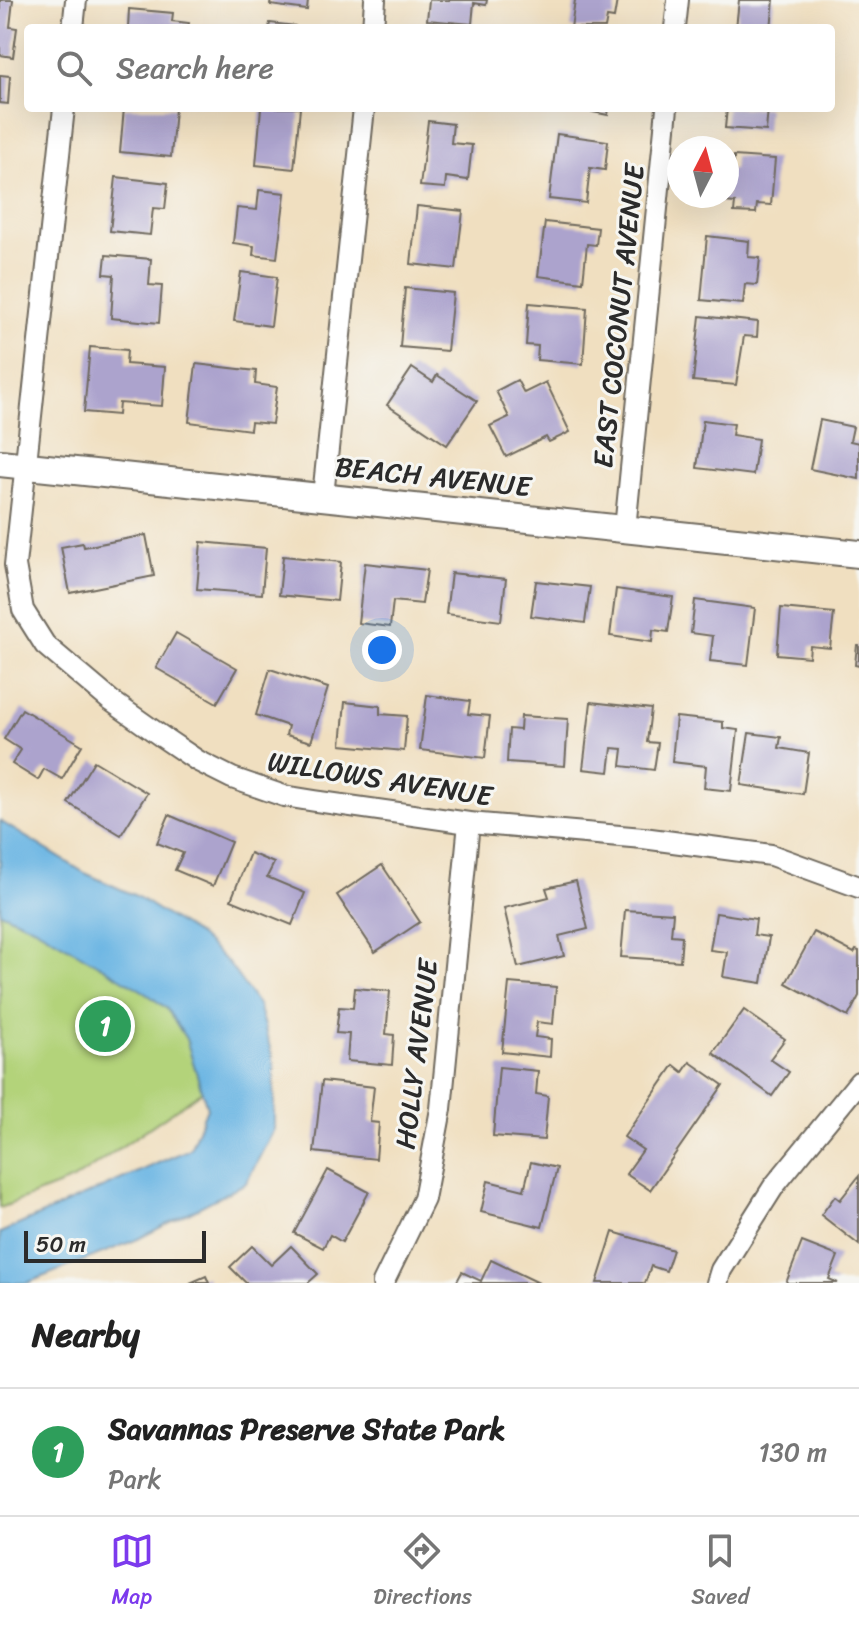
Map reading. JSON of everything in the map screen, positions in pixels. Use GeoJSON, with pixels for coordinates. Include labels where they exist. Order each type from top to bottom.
{"type":"FeatureCollection","features":[{"type":"Feature","properties":{"kind":"street"},"geometry":{"type":"LineString","coordinates":[[73,24],[76,0]]}},
{"type":"Feature","properties":{"kind":"street"},"geometry":{"type":"LineString","coordinates":[[373,24],[375,0]]}},
{"type":"Feature","properties":{"kind":"street"},"geometry":{"type":"LineString","coordinates":[[675,24],[678,0]]}},
{"type":"Feature","properties":{"kind":"street","name":"WILLOWS AVENUE"},"geometry":{"type":"LineString","coordinates":[[63,112],[12,465],[15,565],[23,610],[45,645],[110,700],[198,761],[255,787],[315,801],[469,823],[643,838],[771,855],[859,887]]}},
{"type":"Feature","properties":{"kind":"street"},"geometry":{"type":"LineString","coordinates":[[323,496],[364,112]]}},
{"type":"Feature","properties":{"kind":"street","name":"EAST COCONUT AVENUE"},"geometry":{"type":"LineString","coordinates":[[625,529],[667,112]]}},
{"type":"Feature","properties":{"kind":"street","name":"BEACH AVENUE"},"geometry":{"type":"LineString","coordinates":[[12,465],[859,554]]}},
{"type":"Feature","properties":{"kind":"street","name":"HOLLY AVENUE"},"geometry":{"type":"LineString","coordinates":[[383,1283],[424,1199],[438,1124],[469,823]]}},
{"type":"Feature","properties":{"kind":"street"},"geometry":{"type":"LineString","coordinates":[[717,1283],[721,1270],[774,1186],[859,1082]]}},
{"type":"Feature","properties":{"kind":"green space"},"geometry":{"type":"Polygon","coordinates":[[[0,834],[233,1070],[73,1180],[0,1208],[0,834]]]}},
{"type":"Feature","properties":{"kind":"water"},"geometry":{"type":"Polygon","coordinates":[[[0,821],[85,873],[136,896],[199,936],[229,964],[258,1005],[274,1062],[274,1129],[246,1183],[138,1239],[27,1283],[0,1283],[0,1233],[190,1149],[207,1108],[186,1039],[167,1009],[146,993],[35,928],[0,912],[0,821]]]}},
{"type":"Feature","properties":{"kind":"building"},"geometry":{"type":"Polygon","coordinates":[[[0,0],[13,0],[10,27],[17,28],[13,57],[0,55],[0,0]]]}},
{"type":"Feature","properties":{"kind":"building"},"geometry":{"type":"Polygon","coordinates":[[[271,0],[308,0],[307,10],[270,5],[271,0]]]}},
{"type":"Feature","properties":{"kind":"building"},"geometry":{"type":"Polygon","coordinates":[[[429,0],[487,0],[486,5],[474,3],[472,24],[427,20],[429,0]]]}},
{"type":"Feature","properties":{"kind":"building"},"geometry":{"type":"Polygon","coordinates":[[[575,0],[617,0],[614,18],[607,17],[606,24],[572,24],[575,0]]]}},
{"type":"Feature","properties":{"kind":"building"},"geometry":{"type":"Polygon","coordinates":[[[739,0],[774,0],[771,24],[736,24],[739,0]]]}},
{"type":"Feature","properties":{"kind":"building"},"geometry":{"type":"Polygon","coordinates":[[[129,9],[173,13],[172,21],[189,23],[189,24],[128,24],[129,9]]]}},
{"type":"Feature","properties":{"kind":"building"},"geometry":{"type":"Polygon","coordinates":[[[0,75],[10,76],[8,104],[0,103],[0,75]]]}},
{"type":"Feature","properties":{"kind":"building"},"geometry":{"type":"Polygon","coordinates":[[[124,112],[175,112],[171,157],[120,152],[124,112]]]}},
{"type":"Feature","properties":{"kind":"building"},"geometry":{"type":"Polygon","coordinates":[[[261,112],[300,112],[294,169],[256,165],[261,112]]]}},
{"type":"Feature","properties":{"kind":"building"},"geometry":{"type":"Polygon","coordinates":[[[727,112],[768,112],[766,131],[725,128],[727,112]]]}},
{"type":"Feature","properties":{"kind":"building"},"geometry":{"type":"Polygon","coordinates":[[[428,121],[453,124],[451,143],[472,145],[468,180],[446,177],[445,188],[420,186],[428,121]]]}},
{"type":"Feature","properties":{"kind":"building"},"geometry":{"type":"Polygon","coordinates":[[[557,134],[608,141],[605,170],[590,168],[586,203],[549,199],[557,134]]]}},
{"type":"Feature","properties":{"kind":"building"},"geometry":{"type":"Polygon","coordinates":[[[739,156],[775,159],[771,205],[757,204],[756,213],[734,212],[734,208],[739,208],[739,156]]]}},
{"type":"Feature","properties":{"kind":"building"},"geometry":{"type":"Polygon","coordinates":[[[116,177],[168,183],[165,209],[153,208],[150,235],[110,231],[116,177]]]}},
{"type":"Feature","properties":{"kind":"building"},"geometry":{"type":"Polygon","coordinates":[[[259,190],[285,193],[277,258],[253,255],[254,246],[233,243],[237,208],[257,210],[259,190]]]}},
{"type":"Feature","properties":{"kind":"building"},"geometry":{"type":"Polygon","coordinates":[[[417,206],[463,211],[456,269],[411,264],[417,206]]]}},
{"type":"Feature","properties":{"kind":"building"},"geometry":{"type":"Polygon","coordinates":[[[545,222],[598,228],[596,245],[587,244],[583,282],[538,276],[545,222]]]}},
{"type":"Feature","properties":{"kind":"building"},"geometry":{"type":"Polygon","coordinates":[[[707,236],[749,241],[748,257],[760,258],[757,285],[745,284],[743,304],[701,300],[707,236]]]}},
{"type":"Feature","properties":{"kind":"building"},"geometry":{"type":"Polygon","coordinates":[[[106,255],[151,259],[149,285],[162,286],[159,323],[111,318],[114,275],[104,274],[106,255]]]}},
{"type":"Feature","properties":{"kind":"building"},"geometry":{"type":"Polygon","coordinates":[[[241,272],[277,277],[271,326],[234,321],[241,272]]]}},
{"type":"Feature","properties":{"kind":"building"},"geometry":{"type":"Polygon","coordinates":[[[405,288],[453,293],[447,351],[400,347],[405,288]]]}},
{"type":"Feature","properties":{"kind":"building"},"geometry":{"type":"Polygon","coordinates":[[[529,303],[587,308],[583,364],[537,360],[538,346],[526,345],[529,303]]]}},
{"type":"Feature","properties":{"kind":"building"},"geometry":{"type":"Polygon","coordinates":[[[700,316],[758,322],[757,337],[744,336],[736,385],[693,381],[700,316]]]}},
{"type":"Feature","properties":{"kind":"building"},"geometry":{"type":"Polygon","coordinates":[[[90,347],[127,350],[126,364],[165,367],[162,406],[119,403],[118,415],[84,412],[90,347]]]}},
{"type":"Feature","properties":{"kind":"building"},"geometry":{"type":"Polygon","coordinates":[[[196,364],[256,371],[255,384],[277,387],[272,424],[251,422],[250,430],[189,422],[196,364]]]}},
{"type":"Feature","properties":{"kind":"building"},"geometry":{"type":"Polygon","coordinates":[[[412,368],[433,382],[437,375],[477,401],[447,445],[387,405],[412,368]]]}},
{"type":"Feature","properties":{"kind":"building"},"geometry":{"type":"Polygon","coordinates":[[[517,380],[524,393],[546,382],[570,432],[549,442],[546,437],[506,457],[490,426],[509,417],[496,391],[517,380]]]}},
{"type":"Feature","properties":{"kind":"building"},"geometry":{"type":"Polygon","coordinates":[[[703,420],[734,424],[732,435],[758,439],[753,475],[697,468],[703,420]]]}},
{"type":"Feature","properties":{"kind":"building"},"geometry":{"type":"Polygon","coordinates":[[[820,420],[853,427],[850,441],[859,443],[859,479],[810,469],[820,420]]]}},
{"type":"Feature","properties":{"kind":"building"},"geometry":{"type":"Polygon","coordinates":[[[146,535],[154,576],[70,593],[61,547],[83,543],[84,547],[146,535]]]}},
{"type":"Feature","properties":{"kind":"building"},"geometry":{"type":"Polygon","coordinates":[[[201,542],[266,548],[262,594],[197,589],[201,542]]]}},
{"type":"Feature","properties":{"kind":"building"},"geometry":{"type":"Polygon","coordinates":[[[283,556],[341,562],[337,601],[279,595],[283,556]]]}},
{"type":"Feature","properties":{"kind":"building"},"geometry":{"type":"Polygon","coordinates":[[[365,563],[427,570],[422,604],[393,601],[390,627],[358,623],[365,563]]]}},
{"type":"Feature","properties":{"kind":"building"},"geometry":{"type":"Polygon","coordinates":[[[451,573],[506,579],[501,621],[446,614],[451,573]]]}},
{"type":"Feature","properties":{"kind":"building"},"geometry":{"type":"Polygon","coordinates":[[[536,581],[590,587],[585,623],[531,616],[536,581]]]}},
{"type":"Feature","properties":{"kind":"building"},"geometry":{"type":"Polygon","coordinates":[[[616,589],[673,597],[668,632],[653,630],[652,642],[610,636],[616,589]]]}},
{"type":"Feature","properties":{"kind":"building"},"geometry":{"type":"Polygon","coordinates":[[[695,600],[755,608],[748,665],[710,661],[713,636],[691,633],[695,600]]]}},
{"type":"Feature","properties":{"kind":"building"},"geometry":{"type":"Polygon","coordinates":[[[781,608],[834,613],[830,648],[810,646],[809,657],[777,654],[781,608]]]}},
{"type":"Feature","properties":{"kind":"building"},"geometry":{"type":"Polygon","coordinates":[[[176,633],[237,668],[217,703],[156,668],[176,633]]]}},
{"type":"Feature","properties":{"kind":"building"},"geometry":{"type":"Polygon","coordinates":[[[859,645],[859,666],[855,665],[859,645]]]}},
{"type":"Feature","properties":{"kind":"building"},"geometry":{"type":"Polygon","coordinates":[[[270,669],[328,688],[311,742],[286,735],[288,726],[256,715],[270,669]]]}},
{"type":"Feature","properties":{"kind":"building"},"geometry":{"type":"Polygon","coordinates":[[[427,695],[470,701],[468,714],[490,716],[485,758],[420,750],[427,695]]]}},
{"type":"Feature","properties":{"kind":"building"},"geometry":{"type":"Polygon","coordinates":[[[345,702],[380,706],[380,714],[407,716],[404,751],[341,745],[345,702]]]}},
{"type":"Feature","properties":{"kind":"building"},"geometry":{"type":"Polygon","coordinates":[[[591,702],[651,709],[647,742],[658,743],[654,770],[621,766],[623,749],[612,748],[609,772],[583,769],[591,702]]]}},
{"type":"Feature","properties":{"kind":"building"},"geometry":{"type":"Polygon","coordinates":[[[22,709],[82,745],[62,779],[44,769],[38,780],[12,764],[21,750],[4,739],[22,709]]]}},
{"type":"Feature","properties":{"kind":"building"},"geometry":{"type":"Polygon","coordinates":[[[521,716],[568,719],[565,766],[507,762],[509,729],[520,730],[521,716]]]}},
{"type":"Feature","properties":{"kind":"building"},"geometry":{"type":"Polygon","coordinates":[[[676,717],[723,722],[723,728],[738,730],[731,791],[704,788],[706,766],[672,762],[676,717]]]}},
{"type":"Feature","properties":{"kind":"building"},"geometry":{"type":"Polygon","coordinates":[[[749,733],[781,737],[779,748],[809,753],[803,794],[741,785],[749,733]]]}},
{"type":"Feature","properties":{"kind":"building"},"geometry":{"type":"Polygon","coordinates":[[[94,761],[147,793],[121,835],[68,803],[94,761]]]}},
{"type":"Feature","properties":{"kind":"building"},"geometry":{"type":"Polygon","coordinates":[[[169,815],[231,842],[213,886],[175,870],[183,853],[157,843],[169,815]]]}},
{"type":"Feature","properties":{"kind":"building"},"geometry":{"type":"Polygon","coordinates":[[[250,853],[274,863],[267,877],[305,893],[292,925],[231,900],[250,853]]]}},
{"type":"Feature","properties":{"kind":"building"},"geometry":{"type":"Polygon","coordinates":[[[382,865],[420,922],[375,952],[337,895],[382,865]]]}},
{"type":"Feature","properties":{"kind":"building"},"geometry":{"type":"Polygon","coordinates":[[[576,881],[588,929],[559,936],[564,956],[518,967],[504,908],[549,897],[546,888],[576,881]]]}},
{"type":"Feature","properties":{"kind":"building"},"geometry":{"type":"Polygon","coordinates":[[[625,910],[673,913],[671,935],[682,936],[680,961],[621,957],[625,910]]]}},
{"type":"Feature","properties":{"kind":"building"},"geometry":{"type":"Polygon","coordinates":[[[716,913],[756,919],[754,935],[769,937],[762,983],[723,977],[727,952],[710,950],[716,913]]]}},
{"type":"Feature","properties":{"kind":"building"},"geometry":{"type":"Polygon","coordinates":[[[814,932],[854,953],[859,951],[859,996],[848,1017],[786,983],[814,932]]]}},
{"type":"Feature","properties":{"kind":"building"},"geometry":{"type":"Polygon","coordinates":[[[509,983],[556,987],[553,1024],[537,1022],[535,1037],[551,1039],[550,1057],[502,1052],[509,983]]]}},
{"type":"Feature","properties":{"kind":"building"},"geometry":{"type":"Polygon","coordinates":[[[355,988],[390,991],[386,1034],[394,1035],[392,1065],[347,1061],[349,1034],[336,1033],[339,1007],[353,1008],[355,988]]]}},
{"type":"Feature","properties":{"kind":"building"},"geometry":{"type":"Polygon","coordinates":[[[744,1010],[785,1039],[770,1059],[789,1072],[772,1096],[713,1053],[744,1010]]]}},
{"type":"Feature","properties":{"kind":"building"},"geometry":{"type":"Polygon","coordinates":[[[690,1062],[723,1085],[650,1190],[626,1174],[643,1150],[624,1137],[674,1065],[683,1072],[690,1062]]]}},
{"type":"Feature","properties":{"kind":"building"},"geometry":{"type":"Polygon","coordinates":[[[499,1067],[538,1071],[536,1094],[548,1096],[544,1140],[493,1136],[499,1067]]]}},
{"type":"Feature","properties":{"kind":"building"},"geometry":{"type":"Polygon","coordinates":[[[322,1081],[374,1087],[370,1122],[379,1123],[376,1159],[314,1152],[322,1081]]]}},
{"type":"Feature","properties":{"kind":"building"},"geometry":{"type":"Polygon","coordinates":[[[531,1162],[557,1168],[542,1227],[481,1212],[488,1181],[524,1190],[531,1162]]]}},
{"type":"Feature","properties":{"kind":"building"},"geometry":{"type":"Polygon","coordinates":[[[328,1170],[369,1192],[342,1242],[330,1235],[323,1248],[294,1233],[328,1170]]]}},
{"type":"Feature","properties":{"kind":"building"},"geometry":{"type":"Polygon","coordinates":[[[859,1176],[859,1245],[821,1215],[835,1196],[840,1200],[859,1176]]]}},
{"type":"Feature","properties":{"kind":"building"},"geometry":{"type":"Polygon","coordinates":[[[613,1232],[673,1250],[666,1271],[651,1266],[645,1283],[597,1283],[613,1232]]]}},
{"type":"Feature","properties":{"kind":"building"},"geometry":{"type":"Polygon","coordinates":[[[802,1242],[838,1256],[829,1279],[838,1283],[786,1283],[802,1242]]]}},
{"type":"Feature","properties":{"kind":"building"},"geometry":{"type":"Polygon","coordinates":[[[252,1246],[271,1265],[291,1246],[318,1274],[308,1283],[246,1283],[230,1267],[252,1246]]]}},
{"type":"Feature","properties":{"kind":"building"},"geometry":{"type":"Polygon","coordinates":[[[491,1260],[539,1283],[456,1283],[462,1272],[481,1281],[491,1260]]]}},
{"type":"Feature","properties":{"kind":"building"},"geometry":{"type":"Polygon","coordinates":[[[206,1276],[209,1283],[190,1283],[206,1276]]]}},
{"type":"Feature","properties":{"kind":"place","name":"Savannas Preserve State Park"},"geometry":{"type":"Point","coordinates":[105,1026]}}]}
